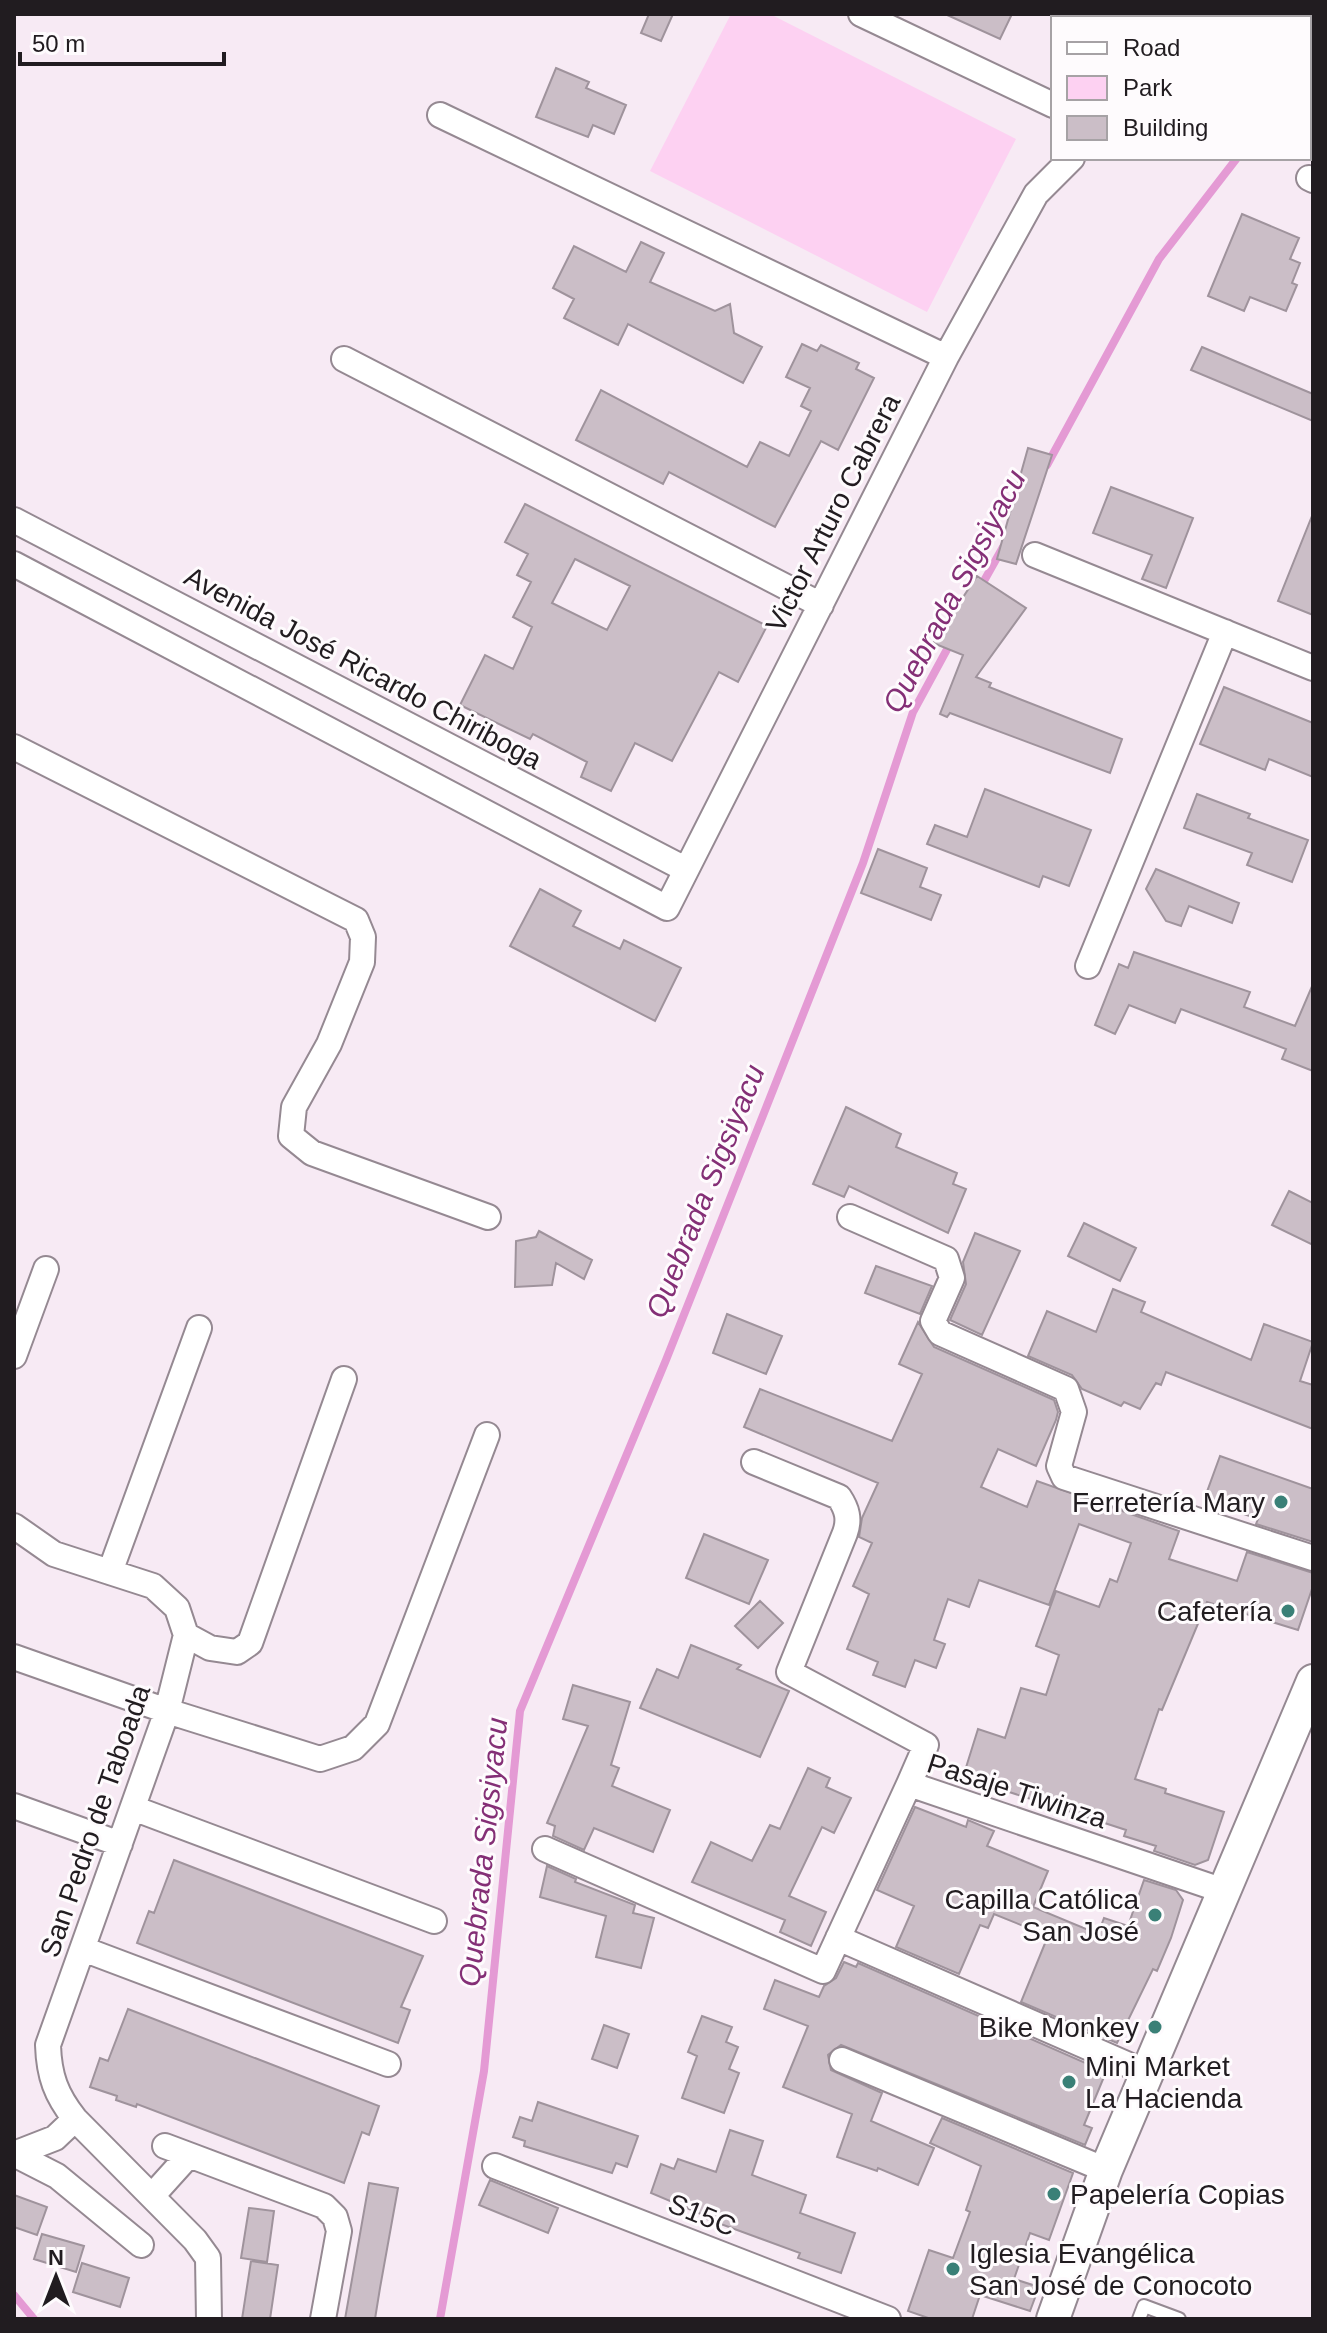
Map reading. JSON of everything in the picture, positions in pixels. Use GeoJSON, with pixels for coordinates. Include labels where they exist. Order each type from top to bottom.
{"type":"FeatureCollection","features":[{"type":"Feature","properties":{"kind":"street"},"geometry":{"type":"LineString","coordinates":[[861,14],[1051,104]]}},
{"type":"Feature","properties":{"kind":"street"},"geometry":{"type":"LineString","coordinates":[[440,115],[946,357]]}},
{"type":"Feature","properties":{"kind":"street","name":"Victor Arturo Cabrera"},"geometry":{"type":"LineString","coordinates":[[95,607],[667,908],[946,357],[1036,194],[1070,160]]}},
{"type":"Feature","properties":{"kind":"street"},"geometry":{"type":"LineString","coordinates":[[344,359],[821,605]]}},
{"type":"Feature","properties":{"kind":"street","name":"Avenida José Ricardo Chiriboga"},"geometry":{"type":"LineString","coordinates":[[14,520],[685,869]]}},
{"type":"Feature","properties":{"kind":"street"},"geometry":{"type":"LineString","coordinates":[[1035,555],[1313,668]]}},
{"type":"Feature","properties":{"kind":"street"},"geometry":{"type":"LineString","coordinates":[[14,564],[95,607],[112,571]]}},
{"type":"Feature","properties":{"kind":"street"},"geometry":{"type":"LineString","coordinates":[[1088,966],[1225,632]]}},
{"type":"Feature","properties":{"kind":"street"},"geometry":{"type":"LineString","coordinates":[[14,747],[356,920],[363,937],[362,962],[329,1044],[294,1107],[291,1136],[312,1153],[488,1217]]}},
{"type":"Feature","properties":{"kind":"street"},"geometry":{"type":"LineString","coordinates":[[850,1217],[946,1259],[952,1278],[933,1321],[940,1333],[1066,1389],[1074,1412],[1059,1466],[1064,1477],[1313,1558]]}},
{"type":"Feature","properties":{"kind":"street"},"geometry":{"type":"LineString","coordinates":[[14,1356],[46,1269]]}},
{"type":"Feature","properties":{"kind":"street"},"geometry":{"type":"LineString","coordinates":[[110,1572],[199,1328]]}},
{"type":"Feature","properties":{"kind":"street"},"geometry":{"type":"LineString","coordinates":[[14,1526],[54,1554],[153,1586],[177,1608],[186,1635],[210,1648],[237,1652],[250,1643],[344,1379]]}},
{"type":"Feature","properties":{"kind":"street"},"geometry":{"type":"LineString","coordinates":[[14,1657],[167,1711],[320,1759],[353,1748],[377,1724],[487,1435]]}},
{"type":"Feature","properties":{"kind":"street"},"geometry":{"type":"LineString","coordinates":[[754,1462],[839,1497],[845,1505],[848,1515],[845,1533],[789,1672],[926,1745],[909,1784]]}},
{"type":"Feature","properties":{"kind":"street","name":"San Pedro de Taboada"},"geometry":{"type":"LineString","coordinates":[[186,1635],[167,1711],[48,2045],[48,2073],[59,2099],[75,2119],[152,2196],[208,2258],[209,2319]]}},
{"type":"Feature","properties":{"kind":"street"},"geometry":{"type":"LineString","coordinates":[[1053,2319],[1106,2170],[1313,1681]]}},
{"type":"Feature","properties":{"kind":"street","name":"Pasaje Tiwinza"},"geometry":{"type":"LineString","coordinates":[[545,1849],[823,1971],[909,1784],[1224,1891]]}},
{"type":"Feature","properties":{"kind":"street"},"geometry":{"type":"LineString","coordinates":[[14,1806],[120,1844]]}},
{"type":"Feature","properties":{"kind":"street"},"geometry":{"type":"LineString","coordinates":[[133,1808],[434,1921]]}},
{"type":"Feature","properties":{"kind":"street"},"geometry":{"type":"LineString","coordinates":[[838,1938],[1147,2073]]}},
{"type":"Feature","properties":{"kind":"street"},"geometry":{"type":"LineString","coordinates":[[83,1949],[388,2064]]}},
{"type":"Feature","properties":{"kind":"street"},"geometry":{"type":"LineString","coordinates":[[842,2060],[1106,2170]]}},
{"type":"Feature","properties":{"kind":"street"},"geometry":{"type":"LineString","coordinates":[[14,2154],[55,2138],[75,2119]]}},
{"type":"Feature","properties":{"kind":"street"},"geometry":{"type":"LineString","coordinates":[[165,2146],[324,2206],[335,2217],[339,2231],[323,2319]]}},
{"type":"Feature","properties":{"kind":"street"},"geometry":{"type":"LineString","coordinates":[[14,2154],[57,2176],[141,2245]]}},
{"type":"Feature","properties":{"kind":"street"},"geometry":{"type":"LineString","coordinates":[[152,2196],[189,2155]]}},
{"type":"Feature","properties":{"kind":"street","name":"S15C"},"geometry":{"type":"LineString","coordinates":[[495,2166],[888,2319]]}},
{"type":"Feature","properties":{"kind":"lane"},"geometry":{"type":"LineString","coordinates":[[1139,2319],[1144,2306],[1179,2319]]}},
{"type":"Feature","properties":{"kind":"green space"},"geometry":{"type":"Polygon","coordinates":[[[731,14],[770,14],[1016,139],[927,312],[650,171],[731,14]]]}},
{"type":"Feature","properties":{"kind":"building"},"geometry":{"type":"Polygon","coordinates":[[[649,14],[673,14],[661,41],[641,33],[649,14]]]}},
{"type":"Feature","properties":{"kind":"building"},"geometry":{"type":"Polygon","coordinates":[[[945,14],[1012,14],[1000,39],[945,14]]]}},
{"type":"Feature","properties":{"kind":"building"},"geometry":{"type":"Polygon","coordinates":[[[556,68],[589,82],[586,88],[626,105],[614,134],[593,125],[588,137],[536,117],[556,68]]]}},
{"type":"Feature","properties":{"kind":"building"},"geometry":{"type":"Polygon","coordinates":[[[1242,214],[1299,238],[1290,259],[1300,263],[1292,283],[1297,285],[1286,311],[1250,297],[1244,311],[1208,296],[1242,214]]]}},
{"type":"Feature","properties":{"kind":"building"},"geometry":{"type":"Polygon","coordinates":[[[641,242],[664,253],[650,282],[715,311],[730,304],[734,333],[762,347],[743,383],[628,324],[618,345],[564,318],[574,299],[553,288],[574,246],[626,272],[641,242]]]}},
{"type":"Feature","properties":{"kind":"building"},"geometry":{"type":"Polygon","coordinates":[[[802,344],[817,351],[821,345],[859,363],[856,369],[874,378],[838,450],[821,441],[775,527],[669,472],[663,484],[576,440],[601,390],[747,467],[760,442],[789,456],[811,411],[801,406],[810,388],[786,377],[802,344]]]}},
{"type":"Feature","properties":{"kind":"building"},"geometry":{"type":"Polygon","coordinates":[[[1202,347],[1313,394],[1313,421],[1191,370],[1202,347]]]}},
{"type":"Feature","properties":{"kind":"building"},"geometry":{"type":"Polygon","coordinates":[[[1028,448],[1052,455],[1016,564],[997,559],[1028,448]]]}},
{"type":"Feature","properties":{"kind":"building"},"geometry":{"type":"Polygon","coordinates":[[[1111,487],[1193,518],[1166,588],[1142,579],[1152,555],[1093,533],[1111,487]]]}},
{"type":"Feature","properties":{"kind":"building"},"geometry":{"type":"Polygon","coordinates":[[[525,504],[767,626],[738,682],[719,672],[672,761],[635,743],[611,791],[581,777],[587,762],[533,734],[530,739],[460,705],[485,655],[513,669],[532,627],[513,617],[531,582],[517,575],[528,554],[505,542],[525,504]],[[575,559],[552,603],[607,630],[630,586],[575,559]]]}},
{"type":"Feature","properties":{"kind":"building"},"geometry":{"type":"Polygon","coordinates":[[[1313,516],[1313,615],[1278,601],[1313,516]]]}},
{"type":"Feature","properties":{"kind":"building"},"geometry":{"type":"Polygon","coordinates":[[[977,576],[1026,608],[976,677],[991,683],[989,687],[1122,739],[1110,773],[950,713],[947,717],[940,714],[963,655],[933,643],[977,576]]]}},
{"type":"Feature","properties":{"kind":"building"},"geometry":{"type":"Polygon","coordinates":[[[1224,687],[1313,723],[1313,777],[1269,759],[1265,770],[1200,744],[1224,687]]]}},
{"type":"Feature","properties":{"kind":"building"},"geometry":{"type":"Polygon","coordinates":[[[985,789],[1091,830],[1069,886],[1043,876],[1039,887],[927,844],[935,825],[967,837],[985,789]]]}},
{"type":"Feature","properties":{"kind":"building"},"geometry":{"type":"Polygon","coordinates":[[[1197,794],[1250,814],[1248,818],[1308,840],[1292,882],[1247,865],[1252,853],[1184,828],[1197,794]]]}},
{"type":"Feature","properties":{"kind":"building"},"geometry":{"type":"Polygon","coordinates":[[[878,849],[927,868],[920,887],[941,895],[931,920],[861,893],[878,849]]]}},
{"type":"Feature","properties":{"kind":"building"},"geometry":{"type":"Polygon","coordinates":[[[1156,869],[1239,903],[1232,923],[1189,906],[1181,926],[1166,921],[1146,889],[1156,869]]]}},
{"type":"Feature","properties":{"kind":"building"},"geometry":{"type":"Polygon","coordinates":[[[540,889],[581,911],[573,926],[620,949],[624,940],[681,968],[655,1021],[510,946],[540,889]]]}},
{"type":"Feature","properties":{"kind":"building"},"geometry":{"type":"Polygon","coordinates":[[[1134,952],[1250,992],[1244,1007],[1295,1026],[1313,984],[1313,1071],[1282,1059],[1286,1049],[1181,1009],[1175,1023],[1129,1005],[1115,1034],[1095,1025],[1119,964],[1128,968],[1134,952]]]}},
{"type":"Feature","properties":{"kind":"building"},"geometry":{"type":"Polygon","coordinates":[[[846,1107],[901,1134],[896,1147],[957,1173],[953,1184],[966,1189],[948,1233],[849,1186],[844,1197],[813,1184],[846,1107]]]}},
{"type":"Feature","properties":{"kind":"building"},"geometry":{"type":"Polygon","coordinates":[[[1289,1191],[1313,1203],[1313,1245],[1272,1225],[1289,1191]]]}},
{"type":"Feature","properties":{"kind":"building"},"geometry":{"type":"Polygon","coordinates":[[[1084,1223],[1136,1248],[1120,1281],[1068,1256],[1084,1223]]]}},
{"type":"Feature","properties":{"kind":"building"},"geometry":{"type":"Polygon","coordinates":[[[539,1231],[592,1260],[584,1279],[556,1263],[552,1285],[515,1287],[516,1241],[536,1237],[539,1231]]]}},
{"type":"Feature","properties":{"kind":"building"},"geometry":{"type":"Polygon","coordinates":[[[975,1233],[1020,1251],[982,1335],[950,1320],[966,1284],[963,1262],[975,1233]]]}},
{"type":"Feature","properties":{"kind":"building"},"geometry":{"type":"Polygon","coordinates":[[[876,1266],[932,1286],[920,1314],[865,1293],[876,1266]]]}},
{"type":"Feature","properties":{"kind":"building"},"geometry":{"type":"Polygon","coordinates":[[[1113,1289],[1145,1302],[1141,1312],[1251,1360],[1264,1324],[1313,1342],[1300,1381],[1313,1385],[1313,1429],[1166,1372],[1161,1385],[1156,1383],[1140,1409],[1124,1402],[1121,1406],[1082,1389],[1072,1375],[1028,1356],[1047,1311],[1096,1332],[1113,1289]]]}},
{"type":"Feature","properties":{"kind":"building"},"geometry":{"type":"Polygon","coordinates":[[[727,1314],[782,1336],[766,1374],[713,1353],[727,1314]]]}},
{"type":"Feature","properties":{"kind":"building"},"geometry":{"type":"Polygon","coordinates":[[[918,1322],[934,1347],[1054,1400],[1058,1412],[1056,1420],[1036,1466],[998,1449],[981,1487],[1027,1507],[1037,1481],[1179,1531],[1169,1559],[1237,1581],[1247,1552],[1313,1573],[1313,1586],[1298,1630],[1207,1602],[1162,1710],[1159,1709],[1135,1779],[1166,1789],[1165,1793],[1224,1812],[1208,1860],[1195,1865],[1154,1851],[1156,1846],[1124,1836],[1126,1830],[963,1777],[978,1729],[1005,1738],[1021,1688],[1046,1695],[1059,1655],[1036,1646],[1056,1591],[1099,1607],[1110,1579],[1117,1582],[1131,1543],[1079,1524],[1049,1605],[979,1580],[969,1607],[948,1599],[934,1640],[945,1644],[936,1668],[915,1660],[905,1687],[873,1675],[878,1662],[847,1649],[869,1594],[853,1586],[872,1543],[859,1537],[862,1518],[878,1483],[744,1427],[760,1389],[892,1441],[922,1374],[899,1364],[918,1322]]]}},
{"type":"Feature","properties":{"kind":"building"},"geometry":{"type":"Polygon","coordinates":[[[1220,1456],[1313,1489],[1313,1542],[1256,1524],[1258,1519],[1204,1500],[1220,1456]]]}},
{"type":"Feature","properties":{"kind":"building"},"geometry":{"type":"Polygon","coordinates":[[[704,1534],[768,1560],[749,1604],[686,1578],[704,1534]]]}},
{"type":"Feature","properties":{"kind":"building"},"geometry":{"type":"Polygon","coordinates":[[[760,1601],[783,1623],[758,1648],[735,1626],[760,1601]]]}},
{"type":"Feature","properties":{"kind":"building"},"geometry":{"type":"Polygon","coordinates":[[[691,1645],[741,1665],[737,1669],[789,1691],[760,1757],[640,1708],[657,1669],[678,1678],[691,1645]]]}},
{"type":"Feature","properties":{"kind":"building"},"geometry":{"type":"Polygon","coordinates":[[[573,1685],[630,1702],[611,1765],[619,1768],[612,1786],[670,1810],[653,1852],[594,1828],[584,1850],[553,1836],[555,1826],[547,1823],[588,1726],[563,1719],[573,1685]]]}},
{"type":"Feature","properties":{"kind":"building"},"geometry":{"type":"Polygon","coordinates":[[[808,1768],[830,1778],[826,1787],[851,1798],[834,1833],[822,1827],[789,1896],[826,1912],[811,1946],[780,1932],[785,1920],[692,1882],[711,1842],[752,1861],[770,1825],[780,1829],[808,1768]]]}},
{"type":"Feature","properties":{"kind":"building"},"geometry":{"type":"Polygon","coordinates":[[[915,1807],[966,1827],[968,1820],[994,1831],[987,1846],[1048,1871],[1033,1907],[1098,1934],[1104,1918],[1128,1926],[1144,1880],[1176,1890],[1183,1900],[1171,1938],[1157,1971],[1153,1969],[1117,2043],[1021,2002],[1048,1936],[994,1914],[988,1928],[980,1925],[959,1974],[896,1947],[914,1906],[877,1890],[915,1807]]]}},
{"type":"Feature","properties":{"kind":"building"},"geometry":{"type":"Polygon","coordinates":[[[174,1860],[423,1956],[401,2007],[410,2010],[398,2043],[137,1943],[149,1911],[154,1913],[174,1860]]]}},
{"type":"Feature","properties":{"kind":"building"},"geometry":{"type":"Polygon","coordinates":[[[547,1866],[576,1879],[575,1882],[635,1905],[633,1913],[654,1918],[641,1968],[596,1957],[606,1916],[540,1897],[547,1866]]]}},
{"type":"Feature","properties":{"kind":"building"},"geometry":{"type":"Polygon","coordinates":[[[844,1962],[856,1967],[858,1963],[1106,2072],[1084,2125],[1092,2128],[1085,2145],[841,2045],[828,2055],[831,2070],[882,2093],[871,2121],[934,2148],[918,2185],[878,2168],[877,2171],[837,2157],[852,2114],[783,2087],[808,2026],[764,2009],[775,1980],[819,1997],[824,1986],[836,1978],[844,1962]]]}},
{"type":"Feature","properties":{"kind":"building"},"geometry":{"type":"Polygon","coordinates":[[[128,2009],[379,2106],[369,2135],[362,2132],[344,2183],[137,2104],[136,2107],[116,2100],[117,2096],[90,2087],[100,2058],[108,2061],[128,2009]]]}},
{"type":"Feature","properties":{"kind":"building"},"geometry":{"type":"Polygon","coordinates":[[[702,2016],[732,2027],[726,2042],[738,2047],[729,2069],[739,2073],[724,2113],[682,2098],[697,2056],[688,2052],[702,2016]]]}},
{"type":"Feature","properties":{"kind":"building"},"geometry":{"type":"Polygon","coordinates":[[[604,2025],[629,2034],[617,2068],[592,2059],[604,2025]]]}},
{"type":"Feature","properties":{"kind":"building"},"geometry":{"type":"Polygon","coordinates":[[[538,2102],[638,2136],[627,2167],[616,2163],[612,2173],[524,2146],[525,2141],[513,2137],[520,2117],[532,2121],[538,2102]]]}},
{"type":"Feature","properties":{"kind":"building"},"geometry":{"type":"Polygon","coordinates":[[[942,2118],[1073,2173],[1049,2240],[1030,2233],[1014,2279],[1039,2287],[1030,2311],[980,2295],[972,2319],[931,2319],[908,2311],[929,2250],[953,2258],[970,2212],[966,2210],[981,2166],[930,2143],[942,2118]]]}},
{"type":"Feature","properties":{"kind":"building"},"geometry":{"type":"Polygon","coordinates":[[[730,2130],[763,2141],[752,2175],[806,2195],[800,2213],[855,2233],[841,2273],[798,2258],[800,2253],[707,2219],[651,2193],[661,2164],[674,2169],[678,2159],[716,2172],[730,2130]]]}},
{"type":"Feature","properties":{"kind":"building"},"geometry":{"type":"Polygon","coordinates":[[[490,2180],[558,2208],[548,2233],[479,2205],[490,2180]]]}},
{"type":"Feature","properties":{"kind":"building"},"geometry":{"type":"Polygon","coordinates":[[[369,2183],[398,2188],[375,2319],[345,2319],[369,2183]]]}},
{"type":"Feature","properties":{"kind":"building"},"geometry":{"type":"Polygon","coordinates":[[[14,2195],[47,2207],[37,2235],[14,2227],[14,2195]]]}},
{"type":"Feature","properties":{"kind":"building"},"geometry":{"type":"Polygon","coordinates":[[[249,2208],[274,2211],[267,2262],[241,2258],[249,2208]]]}},
{"type":"Feature","properties":{"kind":"building"},"geometry":{"type":"Polygon","coordinates":[[[42,2234],[84,2246],[76,2272],[34,2259],[42,2234]]]}},
{"type":"Feature","properties":{"kind":"building"},"geometry":{"type":"Polygon","coordinates":[[[251,2261],[278,2265],[270,2319],[242,2319],[251,2261]]]}},
{"type":"Feature","properties":{"kind":"building"},"geometry":{"type":"Polygon","coordinates":[[[82,2263],[129,2278],[120,2307],[73,2292],[82,2263]]]}},
{"type":"Feature","properties":{"kind":"waterway","name":"Quebrada Sigsiyacu"},"geometry":{"type":"LineString","coordinates":[[1047,465],[1159,259],[1235,160]]}},
{"type":"Feature","properties":{"kind":"waterway","name":"Quebrada Sigsiyacu"},"geometry":{"type":"LineString","coordinates":[[980,588],[1003,547]]}},
{"type":"Feature","properties":{"kind":"waterway","name":"Quebrada Sigsiyacu"},"geometry":{"type":"LineString","coordinates":[[440,2319],[484,2071],[520,1711],[666,1360],[863,863],[913,712],[951,642]]}},
{"type":"Feature","properties":{"kind":"waterway","name":"Quebrada Sigsiyacu"},"geometry":{"type":"LineString","coordinates":[[14,2295],[34,2319]]}},
{"type":"Feature","properties":{"kind":"place","name":"Ferretería Mary"},"geometry":{"type":"Point","coordinates":[1281,1502]}},
{"type":"Feature","properties":{"kind":"place","name":"Cafetería"},"geometry":{"type":"Point","coordinates":[1288,1611]}},
{"type":"Feature","properties":{"kind":"place","name":"Capilla Católica San José"},"geometry":{"type":"Point","coordinates":[1155,1915]}},
{"type":"Feature","properties":{"kind":"place","name":"Bike Monkey"},"geometry":{"type":"Point","coordinates":[1155,2027]}},
{"type":"Feature","properties":{"kind":"place","name":"Mini Market La Hacienda"},"geometry":{"type":"Point","coordinates":[1069,2082]}},
{"type":"Feature","properties":{"kind":"place","name":"Papelería Copias"},"geometry":{"type":"Point","coordinates":[1054,2194]}},
{"type":"Feature","properties":{"kind":"place","name":"Iglesia Evangélica San José de Conocoto"},"geometry":{"type":"Point","coordinates":[953,2269]}}]}
